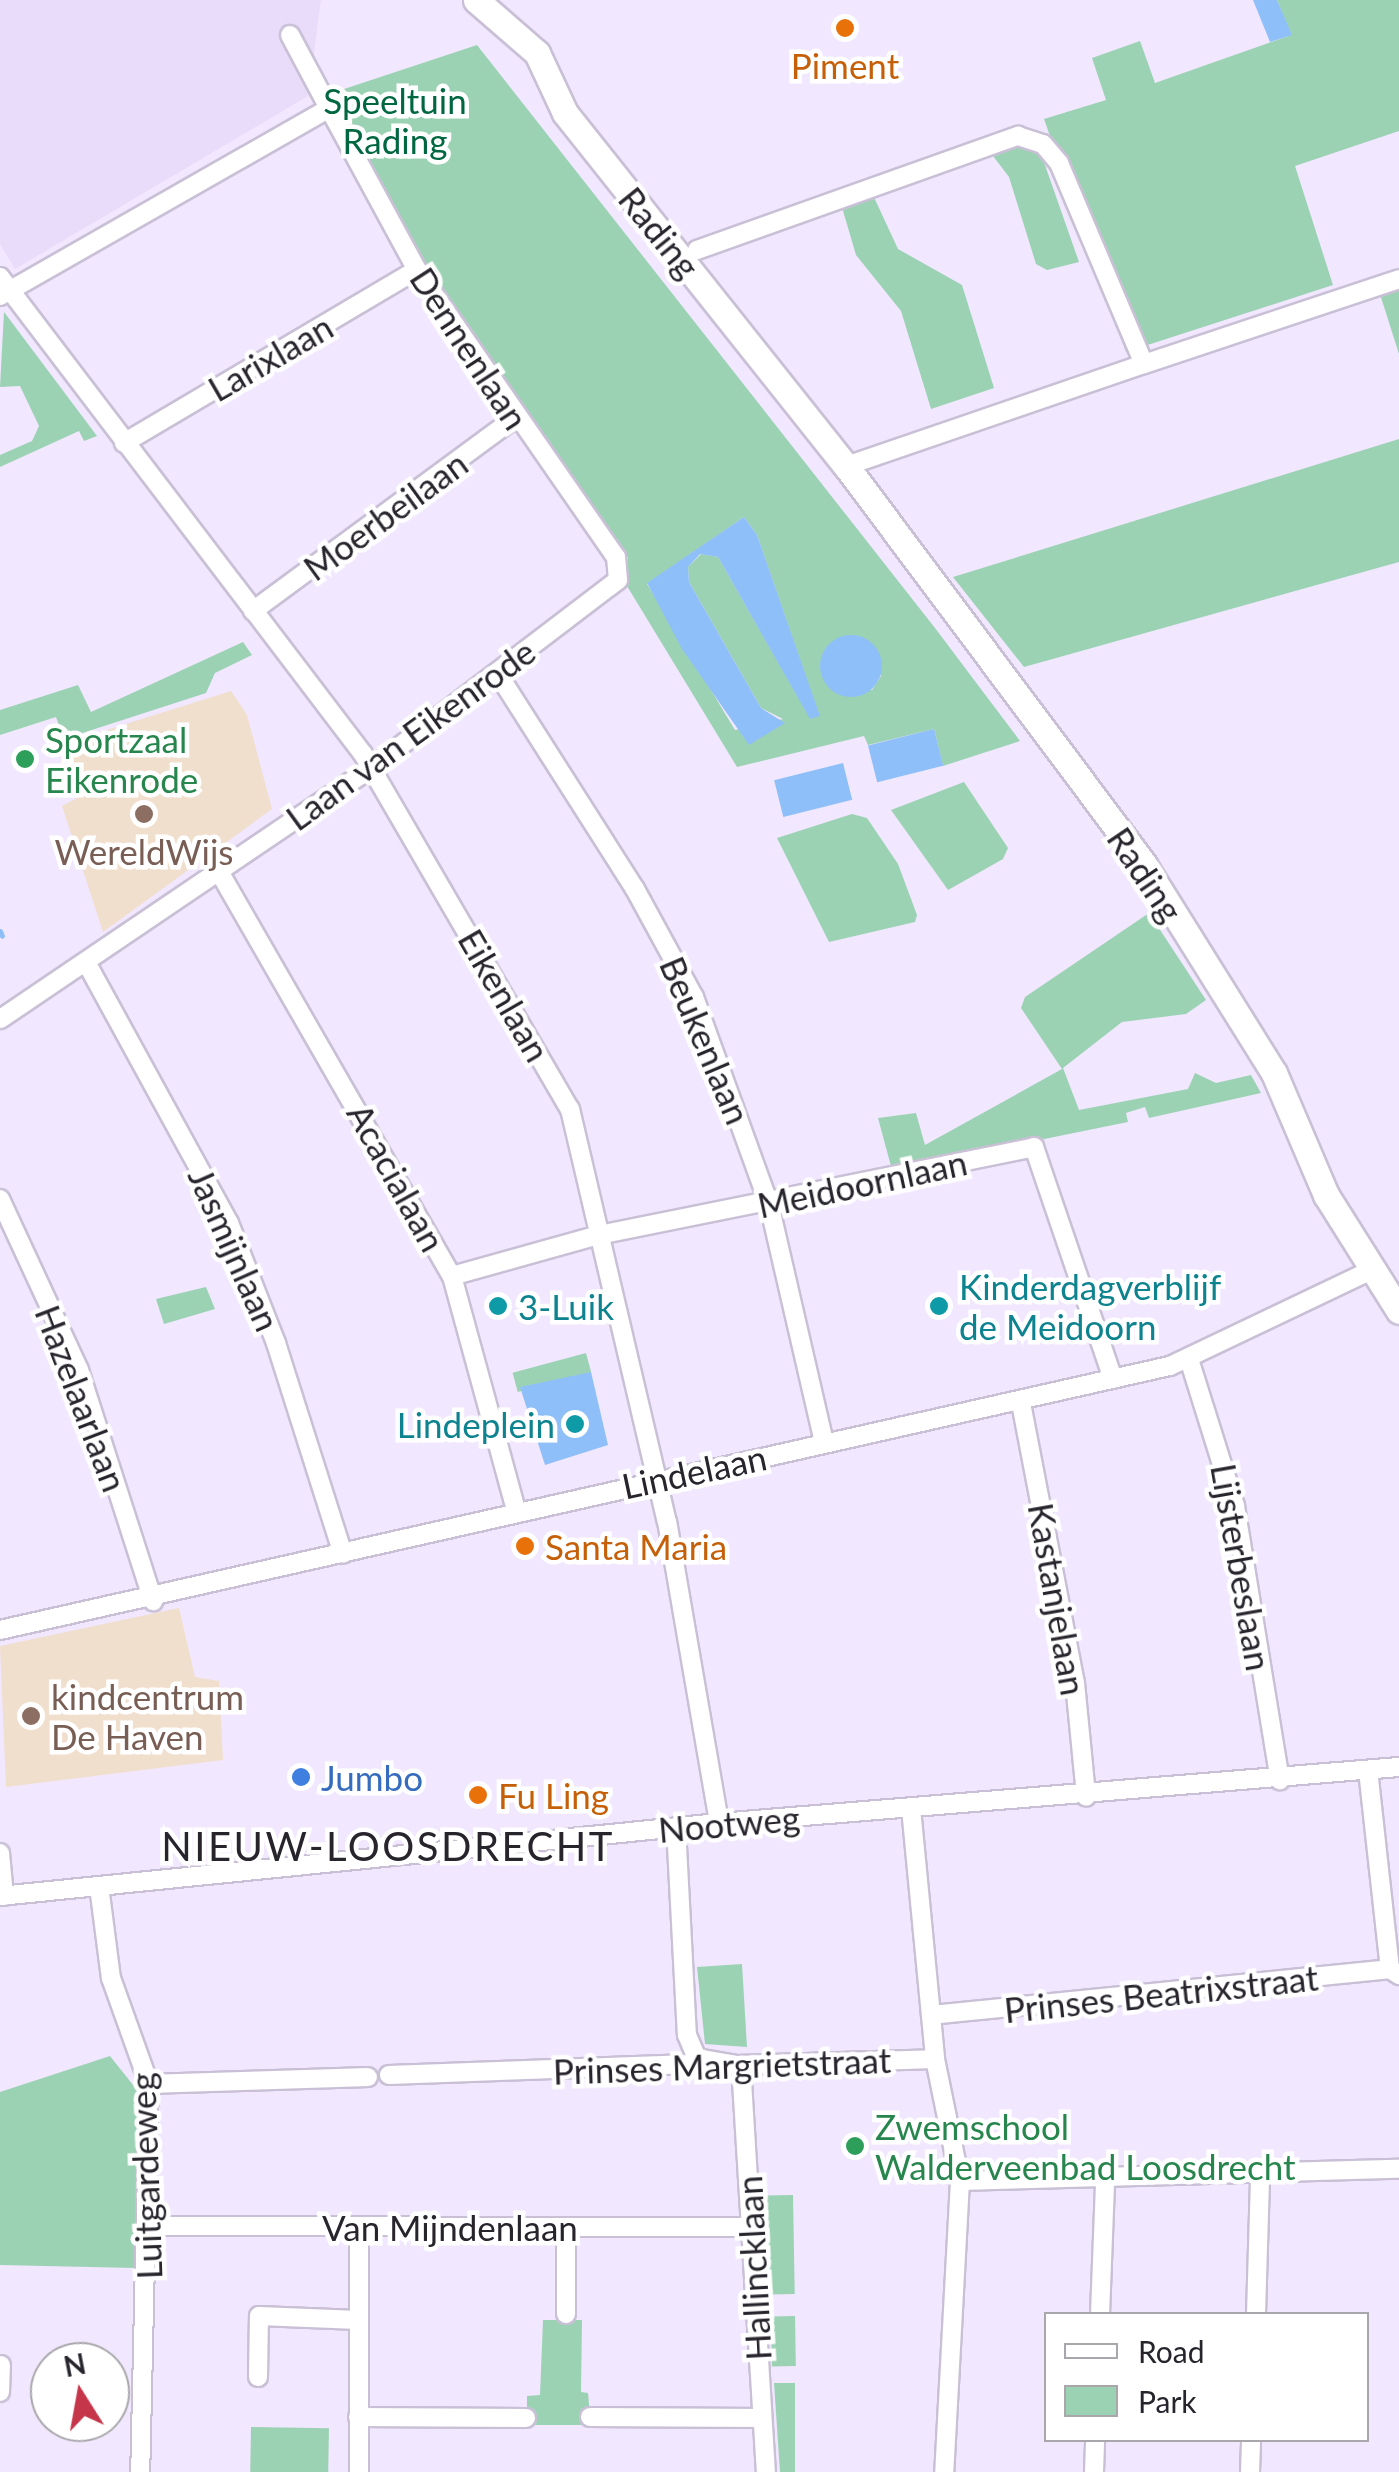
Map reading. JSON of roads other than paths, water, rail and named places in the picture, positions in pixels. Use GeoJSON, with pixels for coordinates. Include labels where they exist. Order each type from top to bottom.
{"type":"FeatureCollection","features":[{"type":"Feature","properties":{"kind":"main road","name":"Rading"},"geometry":{"type":"LineString","coordinates":[[476,0],[536,53],[565,112],[846,466],[1144,864],[1274,1073],[1326,1195],[1399,1311]]}},
{"type":"Feature","properties":{"kind":"street","name":"Dennenlaan"},"geometry":{"type":"LineString","coordinates":[[290,35],[417,270],[514,418],[616,558],[618,580]]}},
{"type":"Feature","properties":{"kind":"street"},"geometry":{"type":"LineString","coordinates":[[3,288],[329,108]]}},
{"type":"Feature","properties":{"kind":"street","name":"Rading"},"geometry":{"type":"LineString","coordinates":[[697,250],[1010,138],[1027,137],[1059,163],[1144,364]]}},
{"type":"Feature","properties":{"kind":"street","name":"Larixlaan"},"geometry":{"type":"LineString","coordinates":[[124,443],[417,270]]}},
{"type":"Feature","properties":{"kind":"street"},"geometry":{"type":"LineString","coordinates":[[846,466],[1399,280]]}},
{"type":"Feature","properties":{"kind":"street","name":"Eikenlaan"},"geometry":{"type":"LineString","coordinates":[[3,288],[372,768],[563,1096],[657,1480],[719,1823]]}},
{"type":"Feature","properties":{"kind":"street","name":"Moerbeilaan"},"geometry":{"type":"LineString","coordinates":[[253,610],[514,418]]}},
{"type":"Feature","properties":{"kind":"street","name":"Laan van Eikenrode"},"geometry":{"type":"LineString","coordinates":[[0,1019],[217,868],[372,768],[618,580]]}},
{"type":"Feature","properties":{"kind":"street","name":"Beukenlaan"},"geometry":{"type":"LineString","coordinates":[[498,674],[635,890],[694,997],[769,1204],[824,1443]]}},
{"type":"Feature","properties":{"kind":"street","name":"Acacialaan"},"geometry":{"type":"LineString","coordinates":[[217,868],[452,1276],[516,1510]]}},
{"type":"Feature","properties":{"kind":"street","name":"Jasmijnlaan"},"geometry":{"type":"LineString","coordinates":[[86,962],[229,1223],[276,1343],[343,1554]]}},
{"type":"Feature","properties":{"kind":"street","name":"Meidoornlaan"},"geometry":{"type":"LineString","coordinates":[[452,1276],[599,1235],[769,1204],[1034,1147],[1113,1379]]}},
{"type":"Feature","properties":{"kind":"street","name":"Hazelaarlaan"},"geometry":{"type":"LineString","coordinates":[[0,1200],[79,1370],[153,1600]]}},
{"type":"Feature","properties":{"kind":"street","name":"Lindelaan"},"geometry":{"type":"LineString","coordinates":[[0,1630],[153,1600],[516,1510],[1021,1403],[1189,1360],[1373,1268]]}},
{"type":"Feature","properties":{"kind":"street","name":"Lijsterbeslaan"},"geometry":{"type":"LineString","coordinates":[[1189,1360],[1234,1506],[1280,1780]]}},
{"type":"Feature","properties":{"kind":"street","name":"Kastanjelaan"},"geometry":{"type":"LineString","coordinates":[[1021,1403],[1075,1684],[1086,1796]]}},
{"type":"Feature","properties":{"kind":"street","name":"Nootweg"},"geometry":{"type":"LineString","coordinates":[[2,1896],[676,1827],[1280,1780],[1399,1766]]}},
{"type":"Feature","properties":{"kind":"street"},"geometry":{"type":"LineString","coordinates":[[1368,1770],[1394,1972]]}},
{"type":"Feature","properties":{"kind":"street"},"geometry":{"type":"LineString","coordinates":[[911,1808],[935,2059],[960,2181],[944,2472]]}},
{"type":"Feature","properties":{"kind":"street"},"geometry":{"type":"LineString","coordinates":[[676,1827],[687,2035],[697,2058]]}},
{"type":"Feature","properties":{"kind":"street"},"geometry":{"type":"LineString","coordinates":[[0,1853],[2,1896]]}},
{"type":"Feature","properties":{"kind":"street","name":"Luitgardeweg"},"geometry":{"type":"LineString","coordinates":[[99,1886],[111,1978],[148,2084],[149,2226],[140,2472]]}},
{"type":"Feature","properties":{"kind":"street","name":"Prinses Beatrixstraat"},"geometry":{"type":"LineString","coordinates":[[931,2015],[1394,1972]]}},
{"type":"Feature","properties":{"kind":"street","name":"Prinses Margrietstraat"},"geometry":{"type":"LineString","coordinates":[[389,2076],[690,2064],[697,2058],[741,2065],[935,2059]]}},
{"type":"Feature","properties":{"kind":"street","name":"Hallincklaan"},"geometry":{"type":"LineString","coordinates":[[741,2065],[766,2472]]}},
{"type":"Feature","properties":{"kind":"street"},"geometry":{"type":"LineString","coordinates":[[148,2084],[368,2077]]}},
{"type":"Feature","properties":{"kind":"street"},"geometry":{"type":"LineString","coordinates":[[960,2181],[1260,2177],[1399,2169]]}},
{"type":"Feature","properties":{"kind":"street"},"geometry":{"type":"LineString","coordinates":[[1256,2312],[1260,2177]]}},
{"type":"Feature","properties":{"kind":"street"},"geometry":{"type":"LineString","coordinates":[[1100,2312],[1105,2181]]}},
{"type":"Feature","properties":{"kind":"street","name":"Van Mijndenlaan"},"geometry":{"type":"LineString","coordinates":[[149,2226],[750,2228]]}},
{"type":"Feature","properties":{"kind":"street"},"geometry":{"type":"LineString","coordinates":[[358,2472],[359,2226]]}},
{"type":"Feature","properties":{"kind":"street"},"geometry":{"type":"LineString","coordinates":[[566,2227],[566,2314]]}},
{"type":"Feature","properties":{"kind":"street"},"geometry":{"type":"LineString","coordinates":[[258,2377],[258,2316],[358,2320]]}},
{"type":"Feature","properties":{"kind":"street"},"geometry":{"type":"LineString","coordinates":[[0,2392],[1,2364]]}},
{"type":"Feature","properties":{"kind":"street"},"geometry":{"type":"LineString","coordinates":[[358,2417],[526,2418]]}},
{"type":"Feature","properties":{"kind":"street"},"geometry":{"type":"LineString","coordinates":[[590,2417],[762,2418]]}},
{"type":"Feature","properties":{"kind":"street"},"geometry":{"type":"LineString","coordinates":[[1094,2472],[1096,2442]]}},
{"type":"Feature","properties":{"kind":"street"},"geometry":{"type":"LineString","coordinates":[[1250,2472],[1251,2442]]}},
{"type":"Feature","properties":{"kind":"water"},"geometry":{"type":"Polygon","coordinates":[[[1253,0],[1277,0],[1292,35],[1270,42],[1253,0]]]}},
{"type":"Feature","properties":{"kind":"water"},"geometry":{"type":"Polygon","coordinates":[[[744,517],[757,535],[820,716],[810,719],[718,557],[700,554],[688,567],[689,582],[761,708],[785,723],[749,745],[682,649],[647,583],[744,517]]]}},
{"type":"Feature","properties":{"kind":"water"},"geometry":{"type":"Polygon","coordinates":[[[851,635],[873,644],[882,666],[873,688],[851,697],[829,688],[820,666],[829,644],[851,635]]]}},
{"type":"Feature","properties":{"kind":"water"},"geometry":{"type":"Polygon","coordinates":[[[934,729],[943,766],[877,782],[868,745],[934,729]]]}},
{"type":"Feature","properties":{"kind":"water"},"geometry":{"type":"Polygon","coordinates":[[[843,763],[852,800],[783,817],[774,780],[843,763]]]}},
{"type":"Feature","properties":{"kind":"water"},"geometry":{"type":"Polygon","coordinates":[[[591,1372],[608,1445],[545,1465],[520,1387],[591,1372]]]}},
{"type":"Feature","properties":{"kind":"waterway"},"geometry":{"type":"LineString","coordinates":[[0,931],[2,936]]}},
{"type":"Feature","properties":{"kind":"place","name":"Piment"},"geometry":{"type":"Point","coordinates":[845,28]}},
{"type":"Feature","properties":{"kind":"place","name":"Sportzaal Eikenrode"},"geometry":{"type":"Point","coordinates":[25,759]}},
{"type":"Feature","properties":{"kind":"place","name":"WereldWijs"},"geometry":{"type":"Point","coordinates":[144,814]}},
{"type":"Feature","properties":{"kind":"place","name":"3-Luik"},"geometry":{"type":"Point","coordinates":[498,1306]}},
{"type":"Feature","properties":{"kind":"place","name":"Kinderdagverblijf de Meidoorn"},"geometry":{"type":"Point","coordinates":[939,1306]}},
{"type":"Feature","properties":{"kind":"place","name":"Lindeplein"},"geometry":{"type":"Point","coordinates":[575,1424]}},
{"type":"Feature","properties":{"kind":"place","name":"Santa Maria"},"geometry":{"type":"Point","coordinates":[525,1546]}},
{"type":"Feature","properties":{"kind":"place","name":"kindcentrum De Haven"},"geometry":{"type":"Point","coordinates":[31,1716]}},
{"type":"Feature","properties":{"kind":"place","name":"Jumbo"},"geometry":{"type":"Point","coordinates":[301,1777]}},
{"type":"Feature","properties":{"kind":"place","name":"Fu Ling"},"geometry":{"type":"Point","coordinates":[478,1795]}},
{"type":"Feature","properties":{"kind":"place","name":"Zwemschool Walderveenbad Loosdrecht"},"geometry":{"type":"Point","coordinates":[855,2146]}},
{"type":"Feature","properties":{"kind":"district","name":"NIEUW-LOOSDRECHT"},"geometry":{"type":"Point","coordinates":[388,1846]}},
{"type":"Feature","properties":{"kind":"park label","name":"Speeltuin Rading"},"geometry":{"type":"Point","coordinates":[395,120]}}]}
